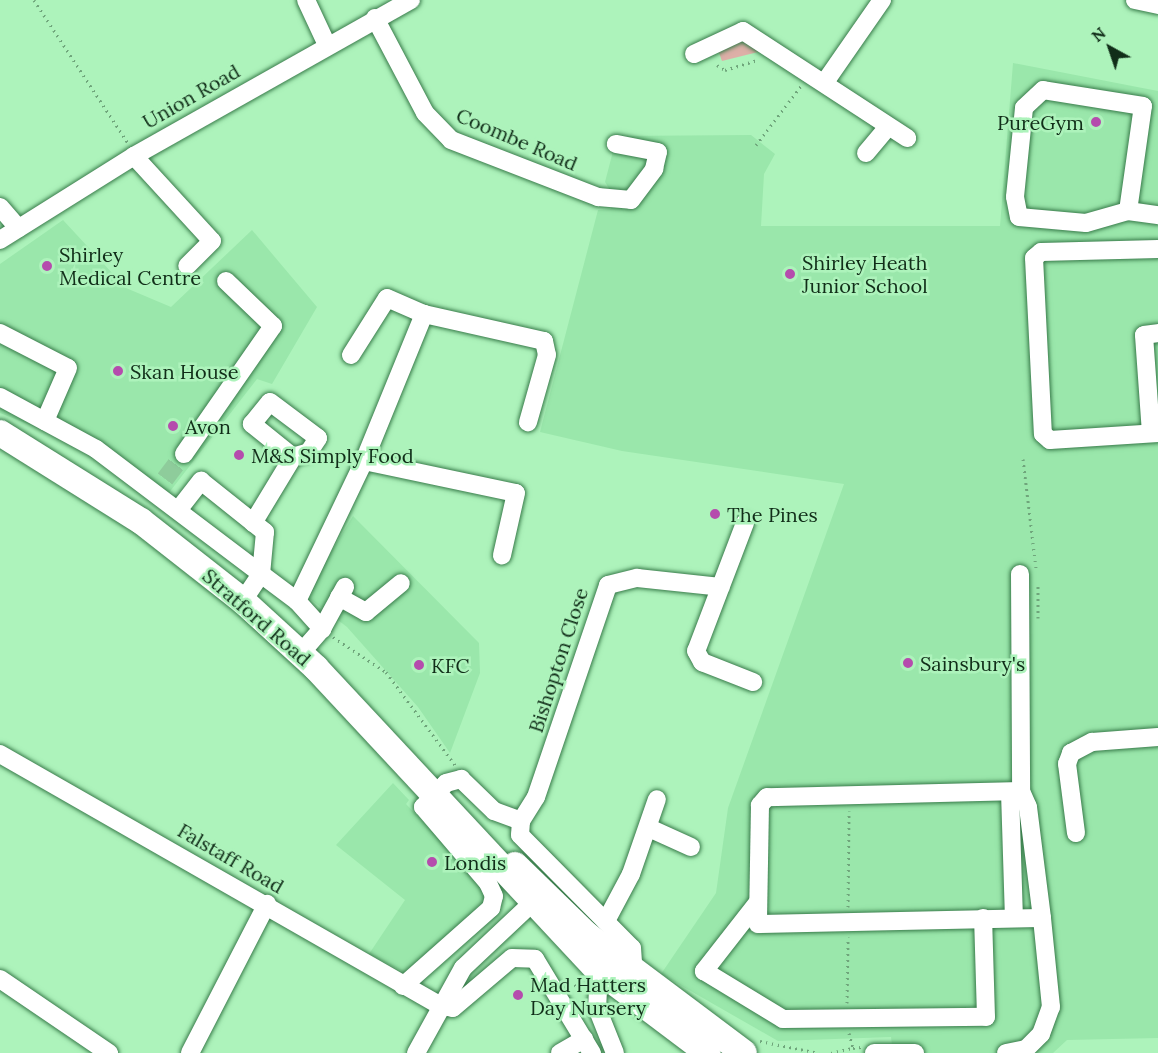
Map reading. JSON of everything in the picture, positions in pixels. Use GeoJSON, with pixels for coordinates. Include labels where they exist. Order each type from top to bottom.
{"type":"FeatureCollection","features":[{"type":"Feature","properties":{"kind":"highway","name":"Stratford Road"},"geometry":{"type":"LineString","coordinates":[[4,439],[141,521],[243,601],[300,654],[537,897],[708,1053]]}},
{"type":"Feature","properties":{"kind":"highway","name":"Stratford Road"},"geometry":{"type":"LineString","coordinates":[[537,897],[599,971],[632,986],[744,1053]]}},
{"type":"Feature","properties":{"kind":"street"},"geometry":{"type":"LineString","coordinates":[[306,0],[327,45]]}},
{"type":"Feature","properties":{"kind":"street","name":"Union Road"},"geometry":{"type":"LineString","coordinates":[[0,240],[134,156],[327,45],[411,0]]}},
{"type":"Feature","properties":{"kind":"street"},"geometry":{"type":"LineString","coordinates":[[818,77],[882,0]]}},
{"type":"Feature","properties":{"kind":"street"},"geometry":{"type":"LineString","coordinates":[[1136,0],[1158,5]]}},
{"type":"Feature","properties":{"kind":"street","name":"Coombe Road"},"geometry":{"type":"LineString","coordinates":[[375,18],[441,133],[598,197],[631,201],[654,168],[658,152],[616,144]]}},
{"type":"Feature","properties":{"kind":"street"},"geometry":{"type":"LineString","coordinates":[[706,56],[743,31],[818,77],[907,138]]}},
{"type":"Feature","properties":{"kind":"street"},"geometry":{"type":"LineString","coordinates":[[1128,211],[1143,106],[1043,90],[1024,108],[1015,197],[1019,218],[1086,223],[1128,211],[1158,215]]}},
{"type":"Feature","properties":{"kind":"street"},"geometry":{"type":"LineString","coordinates":[[867,153],[888,127]]}},
{"type":"Feature","properties":{"kind":"street"},"geometry":{"type":"LineString","coordinates":[[134,156],[212,241],[187,266]]}},
{"type":"Feature","properties":{"kind":"street"},"geometry":{"type":"LineString","coordinates":[[0,207],[18,228]]}},
{"type":"Feature","properties":{"kind":"street"},"geometry":{"type":"LineString","coordinates":[[1158,249],[1041,252],[1034,258],[1043,434],[1050,440],[1155,433],[1144,335],[1158,333]]}},
{"type":"Feature","properties":{"kind":"street"},"geometry":{"type":"LineString","coordinates":[[184,454],[273,326],[226,281]]}},
{"type":"Feature","properties":{"kind":"street"},"geometry":{"type":"LineString","coordinates":[[351,355],[387,298],[424,314],[544,341],[547,355],[528,422]]}},
{"type":"Feature","properties":{"kind":"street"},"geometry":{"type":"LineString","coordinates":[[297,601],[364,461],[424,314]]}},
{"type":"Feature","properties":{"kind":"street"},"geometry":{"type":"LineString","coordinates":[[0,333],[68,368],[45,421]]}},
{"type":"Feature","properties":{"kind":"street"},"geometry":{"type":"LineString","coordinates":[[0,397],[162,489],[179,509],[297,601],[322,629]]}},
{"type":"Feature","properties":{"kind":"street"},"geometry":{"type":"LineString","coordinates":[[253,522],[293,457],[314,446],[318,438],[270,402],[252,424],[293,457]]}},
{"type":"Feature","properties":{"kind":"street"},"geometry":{"type":"LineString","coordinates":[[364,461],[516,493],[502,555]]}},
{"type":"Feature","properties":{"kind":"street"},"geometry":{"type":"LineString","coordinates":[[179,509],[201,481],[265,532],[261,574],[243,601]]}},
{"type":"Feature","properties":{"kind":"street"},"geometry":{"type":"LineString","coordinates":[[141,521],[162,489]]}},
{"type":"Feature","properties":{"kind":"street"},"geometry":{"type":"LineString","coordinates":[[746,523],[696,651],[702,662],[753,682]]}},
{"type":"Feature","properties":{"kind":"street"},"geometry":{"type":"LineString","coordinates":[[1014,917],[1020,574]]}},
{"type":"Feature","properties":{"kind":"street","name":"Bishopton Close"},"geometry":{"type":"LineString","coordinates":[[521,821],[536,797],[608,585],[637,578],[721,587]]}},
{"type":"Feature","properties":{"kind":"street"},"geometry":{"type":"LineString","coordinates":[[300,654],[322,629],[342,592],[366,612],[401,583]]}},
{"type":"Feature","properties":{"kind":"street"},"geometry":{"type":"LineString","coordinates":[[1076,833],[1067,764],[1071,753],[1092,742],[1158,737]]}},
{"type":"Feature","properties":{"kind":"street","name":"Falstaff Road"},"geometry":{"type":"LineString","coordinates":[[0,754],[267,904],[403,986],[439,1005]]}},
{"type":"Feature","properties":{"kind":"street"},"geometry":{"type":"LineString","coordinates":[[403,986],[491,908],[494,896],[488,883],[426,815],[423,807],[435,793],[461,779],[494,811],[521,821],[520,835],[632,948],[632,986],[616,999],[601,1024]]}},
{"type":"Feature","properties":{"kind":"street"},"geometry":{"type":"LineString","coordinates":[[1016,792],[767,797],[760,805],[758,924],[1042,918]]}},
{"type":"Feature","properties":{"kind":"street"},"geometry":{"type":"LineString","coordinates":[[1006,1053],[1026,1051],[1041,1034],[1051,1008],[1042,918],[1016,792]]}},
{"type":"Feature","properties":{"kind":"street"},"geometry":{"type":"LineString","coordinates":[[606,921],[649,828],[657,799]]}},
{"type":"Feature","properties":{"kind":"street"},"geometry":{"type":"LineString","coordinates":[[649,828],[691,847]]}},
{"type":"Feature","properties":{"kind":"street"},"geometry":{"type":"LineString","coordinates":[[416,1053],[439,1005],[463,968],[537,897]]}},
{"type":"Feature","properties":{"kind":"street"},"geometry":{"type":"LineString","coordinates":[[758,902],[704,971],[783,1019],[986,1017],[983,918]]}},
{"type":"Feature","properties":{"kind":"street"},"geometry":{"type":"LineString","coordinates":[[190,1053],[267,904]]}},
{"type":"Feature","properties":{"kind":"street"},"geometry":{"type":"LineString","coordinates":[[439,1005],[453,1008],[512,958],[524,955],[535,959],[552,981],[588,1046],[560,1053]]}},
{"type":"Feature","properties":{"kind":"street"},"geometry":{"type":"LineString","coordinates":[[599,971],[601,1024],[615,1053]]}},
{"type":"Feature","properties":{"kind":"street"},"geometry":{"type":"LineString","coordinates":[[0,979],[109,1053]]}},
{"type":"Feature","properties":{"kind":"street"},"geometry":{"type":"LineString","coordinates":[[881,1052],[915,1053]]}},
{"type":"Feature","properties":{"kind":"path"},"geometry":{"type":"LineString","coordinates":[[34,0],[118,123],[134,156]]}},
{"type":"Feature","properties":{"kind":"path"},"geometry":{"type":"LineString","coordinates":[[706,56],[725,70],[778,53]]}},
{"type":"Feature","properties":{"kind":"path"},"geometry":{"type":"LineString","coordinates":[[756,145],[818,77]]}},
{"type":"Feature","properties":{"kind":"path"},"geometry":{"type":"LineString","coordinates":[[322,629],[386,672],[440,751],[462,771],[461,779]]}},
{"type":"Feature","properties":{"kind":"path"},"geometry":{"type":"LineString","coordinates":[[849,796],[847,1019],[853,1048]]}},
{"type":"Feature","properties":{"kind":"path"},"geometry":{"type":"LineString","coordinates":[[831,1053],[882,1042],[881,1052]]}},
{"type":"Feature","properties":{"kind":"shaded area"},"geometry":{"type":"Polygon","coordinates":[[[739,35],[762,51],[722,61],[718,50],[739,35]]]}},
{"type":"Feature","properties":{"kind":"shaded area"},"geometry":{"type":"Polygon","coordinates":[[[1013,63],[1158,91],[1158,1038],[1067,1040],[1053,1053],[893,1053],[891,1037],[778,1041],[661,974],[716,893],[728,808],[844,484],[622,451],[540,432],[598,210],[611,209],[614,196],[605,182],[617,136],[751,135],[775,154],[764,174],[761,226],[1000,226],[1013,63]]]}},
{"type":"Feature","properties":{"kind":"shaded area"},"geometry":{"type":"Polygon","coordinates":[[[63,220],[126,288],[171,307],[252,230],[317,307],[272,384],[257,379],[161,503],[63,438],[0,413],[0,264],[63,220]]]}},
{"type":"Feature","properties":{"kind":"shaded area"},"geometry":{"type":"Polygon","coordinates":[[[353,516],[479,643],[480,673],[450,753],[418,707],[347,627],[305,595],[353,516]]]}},
{"type":"Feature","properties":{"kind":"shaded area"},"geometry":{"type":"Polygon","coordinates":[[[393,783],[409,800],[406,804],[485,887],[487,897],[419,968],[404,972],[369,954],[405,900],[336,845],[393,783]]]}},
{"type":"Feature","properties":{"kind":"tunnel"},"geometry":{"type":"LineString","coordinates":[[165,479],[184,454]]}},
{"type":"Feature","properties":{"kind":"place","name":"PureGym"},"geometry":{"type":"Point","coordinates":[1096,122]}},
{"type":"Feature","properties":{"kind":"place","name":"Shirley Medical Centre"},"geometry":{"type":"Point","coordinates":[47,266]}},
{"type":"Feature","properties":{"kind":"place","name":"Shirley Heath Junior School"},"geometry":{"type":"Point","coordinates":[790,274]}},
{"type":"Feature","properties":{"kind":"place","name":"Skan House"},"geometry":{"type":"Point","coordinates":[118,371]}},
{"type":"Feature","properties":{"kind":"place","name":"Avon"},"geometry":{"type":"Point","coordinates":[173,426]}},
{"type":"Feature","properties":{"kind":"place","name":"M&S Simply Food"},"geometry":{"type":"Point","coordinates":[239,455]}},
{"type":"Feature","properties":{"kind":"place","name":"The Pines"},"geometry":{"type":"Point","coordinates":[715,514]}},
{"type":"Feature","properties":{"kind":"place","name":"Sainsbury's"},"geometry":{"type":"Point","coordinates":[908,663]}},
{"type":"Feature","properties":{"kind":"place","name":"KFC"},"geometry":{"type":"Point","coordinates":[419,665]}},
{"type":"Feature","properties":{"kind":"place","name":"Londis"},"geometry":{"type":"Point","coordinates":[432,862]}},
{"type":"Feature","properties":{"kind":"place","name":"Mad Hatters Day Nursery"},"geometry":{"type":"Point","coordinates":[518,995]}}]}
